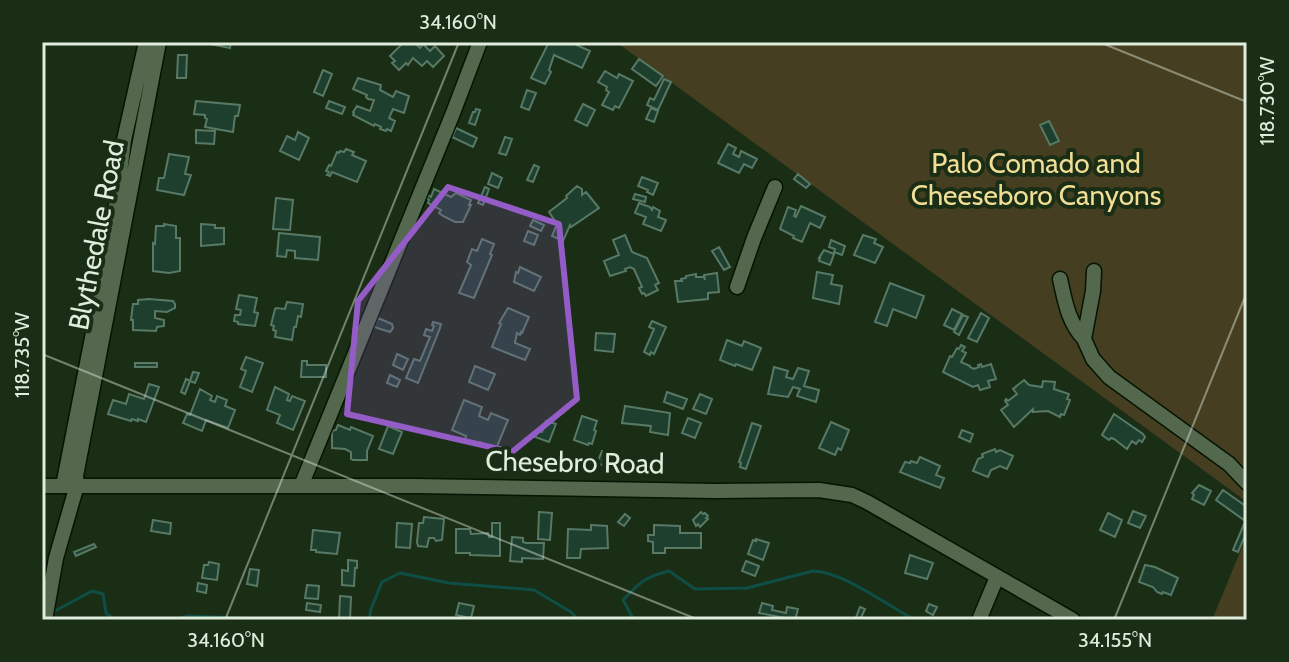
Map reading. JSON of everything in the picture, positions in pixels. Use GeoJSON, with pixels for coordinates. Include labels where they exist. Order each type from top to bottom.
{"type":"FeatureCollection","features":[{"type":"Feature","properties":{"kind":"street"},"geometry":{"type":"LineString","coordinates":[[45,620],[70,485],[124,140],[146,42]]}},
{"type":"Feature","properties":{"kind":"street","name":"Blythedale Road"},"geometry":{"type":"LineString","coordinates":[[70,485],[76,476],[159,42]]}},
{"type":"Feature","properties":{"kind":"street"},"geometry":{"type":"LineString","coordinates":[[301,486],[480,42]]}},
{"type":"Feature","properties":{"kind":"street"},"geometry":{"type":"LineString","coordinates":[[737,287],[775,187]]}},
{"type":"Feature","properties":{"kind":"street"},"geometry":{"type":"LineString","coordinates":[[1084,339],[1094,271]]}},
{"type":"Feature","properties":{"kind":"street"},"geometry":{"type":"LineString","coordinates":[[1060,279],[1075,330],[1084,339],[1093,359],[1109,377],[1229,464],[1247,483]]}},
{"type":"Feature","properties":{"kind":"street","name":"Chesebro Road"},"geometry":{"type":"LineString","coordinates":[[42,486],[504,487],[839,492],[867,502],[1073,620]]}},
{"type":"Feature","properties":{"kind":"street"},"geometry":{"type":"LineString","coordinates":[[979,620],[997,577]]}},
{"type":"Feature","properties":{"kind":"highlighted area"},"geometry":{"type":"Polygon","coordinates":[[[448,187],[559,224],[577,399],[512,452],[347,414],[358,301],[448,187]]]}},
{"type":"Feature","properties":{"kind":"green space","name":"Palo Comado and Cheeseboro Canyons"},"geometry":{"type":"Polygon","coordinates":[[[616,42],[1247,42],[1247,502],[616,42]]]}},
{"type":"Feature","properties":{"kind":"green space"},"geometry":{"type":"Polygon","coordinates":[[[1247,535],[1247,620],[1212,620],[1247,535]]]}},
{"type":"Feature","properties":{"kind":"building"},"geometry":{"type":"Polygon","coordinates":[[[210,42],[231,42],[230,48],[210,42]]]}},
{"type":"Feature","properties":{"kind":"building"},"geometry":{"type":"Polygon","coordinates":[[[404,42],[414,42],[420,48],[423,44],[430,51],[435,46],[444,56],[433,67],[427,61],[422,66],[413,58],[399,70],[390,56],[404,42]]]}},
{"type":"Feature","properties":{"kind":"building"},"geometry":{"type":"Polygon","coordinates":[[[549,42],[570,42],[590,51],[582,68],[554,55],[545,84],[531,78],[549,42]]]}},
{"type":"Feature","properties":{"kind":"building"},"geometry":{"type":"Polygon","coordinates":[[[178,55],[187,55],[186,78],[177,78],[178,55]]]}},
{"type":"Feature","properties":{"kind":"building"},"geometry":{"type":"Polygon","coordinates":[[[639,59],[663,76],[656,86],[632,69],[639,59]]]}},
{"type":"Feature","properties":{"kind":"building"},"geometry":{"type":"Polygon","coordinates":[[[323,70],[332,74],[323,96],[314,92],[323,70]]]}},
{"type":"Feature","properties":{"kind":"building"},"geometry":{"type":"Polygon","coordinates":[[[605,71],[617,78],[619,74],[633,81],[619,108],[615,106],[613,110],[602,105],[609,92],[598,82],[605,71]]]}},
{"type":"Feature","properties":{"kind":"building"},"geometry":{"type":"Polygon","coordinates":[[[358,78],[381,85],[380,90],[393,97],[396,91],[409,96],[404,113],[393,109],[389,118],[395,121],[391,131],[380,129],[353,115],[357,106],[370,111],[374,100],[353,89],[358,78]]]}},
{"type":"Feature","properties":{"kind":"building"},"geometry":{"type":"Polygon","coordinates":[[[664,79],[671,82],[658,110],[647,105],[650,98],[654,100],[664,79]]]}},
{"type":"Feature","properties":{"kind":"building"},"geometry":{"type":"Polygon","coordinates":[[[527,90],[536,93],[529,110],[521,107],[527,90]]]}},
{"type":"Feature","properties":{"kind":"building"},"geometry":{"type":"Polygon","coordinates":[[[196,101],[240,105],[233,132],[205,127],[205,115],[194,114],[196,101]]]}},
{"type":"Feature","properties":{"kind":"building"},"geometry":{"type":"Polygon","coordinates":[[[329,101],[345,107],[342,114],[326,108],[329,101]]]}},
{"type":"Feature","properties":{"kind":"building"},"geometry":{"type":"Polygon","coordinates":[[[583,104],[595,110],[587,126],[575,120],[583,104]]]}},
{"type":"Feature","properties":{"kind":"building"},"geometry":{"type":"Polygon","coordinates":[[[651,108],[658,111],[654,122],[646,119],[651,108]]]}},
{"type":"Feature","properties":{"kind":"building"},"geometry":{"type":"Polygon","coordinates":[[[476,109],[480,110],[475,125],[469,123],[476,109]]]}},
{"type":"Feature","properties":{"kind":"building"},"geometry":{"type":"Polygon","coordinates":[[[1049,121],[1059,141],[1050,145],[1040,125],[1049,121]]]}},
{"type":"Feature","properties":{"kind":"building"},"geometry":{"type":"Polygon","coordinates":[[[456,128],[477,138],[473,147],[452,137],[456,128]]]}},
{"type":"Feature","properties":{"kind":"building"},"geometry":{"type":"Polygon","coordinates":[[[196,130],[215,131],[214,144],[196,143],[196,130]]]}},
{"type":"Feature","properties":{"kind":"building"},"geometry":{"type":"Polygon","coordinates":[[[298,132],[309,138],[299,160],[280,151],[287,136],[295,140],[298,132]]]}},
{"type":"Feature","properties":{"kind":"building"},"geometry":{"type":"Polygon","coordinates":[[[505,137],[512,139],[506,155],[499,153],[505,137]]]}},
{"type":"Feature","properties":{"kind":"building"},"geometry":{"type":"Polygon","coordinates":[[[728,144],[736,148],[733,154],[739,157],[741,151],[757,159],[752,168],[744,164],[739,173],[718,163],[728,144]]]}},
{"type":"Feature","properties":{"kind":"building"},"geometry":{"type":"Polygon","coordinates":[[[346,149],[366,161],[357,182],[332,172],[330,176],[327,175],[329,172],[326,171],[337,152],[346,149]]]}},
{"type":"Feature","properties":{"kind":"building"},"geometry":{"type":"Polygon","coordinates":[[[169,154],[189,157],[185,174],[191,175],[184,195],[157,190],[159,178],[164,178],[169,154]]]}},
{"type":"Feature","properties":{"kind":"building"},"geometry":{"type":"Polygon","coordinates":[[[534,165],[539,167],[533,182],[527,180],[534,165]]]}},
{"type":"Feature","properties":{"kind":"building"},"geometry":{"type":"Polygon","coordinates":[[[492,173],[502,178],[498,188],[488,184],[492,173]]]}},
{"type":"Feature","properties":{"kind":"building"},"geometry":{"type":"Polygon","coordinates":[[[798,174],[810,184],[806,188],[794,179],[798,174]]]}},
{"type":"Feature","properties":{"kind":"building"},"geometry":{"type":"Polygon","coordinates":[[[642,177],[658,183],[653,195],[638,186],[642,177]]]}},
{"type":"Feature","properties":{"kind":"building"},"geometry":{"type":"Polygon","coordinates":[[[577,186],[582,189],[582,195],[586,192],[599,208],[570,225],[563,241],[552,236],[557,224],[549,212],[577,186]]]}},
{"type":"Feature","properties":{"kind":"building"},"geometry":{"type":"Polygon","coordinates":[[[485,187],[489,189],[483,205],[478,203],[485,187]]]}},
{"type":"Feature","properties":{"kind":"building"},"geometry":{"type":"Polygon","coordinates":[[[434,189],[451,197],[456,193],[471,200],[463,222],[443,216],[439,213],[441,210],[428,203],[428,195],[431,197],[434,189]]]}},
{"type":"Feature","properties":{"kind":"building"},"geometry":{"type":"Polygon","coordinates":[[[635,194],[646,197],[645,202],[633,199],[635,194]]]}},
{"type":"Feature","properties":{"kind":"building"},"geometry":{"type":"Polygon","coordinates":[[[276,198],[293,200],[290,230],[273,229],[276,198]]]}},
{"type":"Feature","properties":{"kind":"building"},"geometry":{"type":"Polygon","coordinates":[[[639,203],[660,211],[658,217],[666,220],[661,231],[643,224],[646,217],[635,213],[639,203]]]}},
{"type":"Feature","properties":{"kind":"building"},"geometry":{"type":"Polygon","coordinates":[[[801,206],[825,217],[820,228],[810,223],[802,242],[780,229],[788,207],[796,210],[796,217],[801,206]]]}},
{"type":"Feature","properties":{"kind":"building"},"geometry":{"type":"Polygon","coordinates":[[[533,220],[544,225],[541,231],[530,226],[533,220]]]}},
{"type":"Feature","properties":{"kind":"building"},"geometry":{"type":"Polygon","coordinates":[[[201,224],[224,228],[224,244],[201,246],[201,224]]]}},
{"type":"Feature","properties":{"kind":"building"},"geometry":{"type":"Polygon","coordinates":[[[156,226],[176,226],[176,238],[180,238],[180,271],[153,271],[156,226]]]}},
{"type":"Feature","properties":{"kind":"building"},"geometry":{"type":"Polygon","coordinates":[[[528,231],[538,235],[534,245],[524,241],[528,231]]]}},
{"type":"Feature","properties":{"kind":"building"},"geometry":{"type":"Polygon","coordinates":[[[279,233],[320,237],[318,260],[295,258],[295,251],[287,250],[286,257],[277,256],[279,233]]]}},
{"type":"Feature","properties":{"kind":"building"},"geometry":{"type":"Polygon","coordinates":[[[625,235],[632,252],[647,258],[659,283],[655,285],[658,290],[646,296],[639,288],[642,287],[634,269],[630,267],[610,276],[604,261],[619,255],[613,240],[625,235]]]}},
{"type":"Feature","properties":{"kind":"building"},"geometry":{"type":"Polygon","coordinates":[[[863,235],[876,239],[874,243],[883,247],[875,263],[854,255],[863,235]]]}},
{"type":"Feature","properties":{"kind":"building"},"geometry":{"type":"Polygon","coordinates":[[[482,239],[494,244],[474,298],[459,293],[471,265],[467,262],[472,249],[477,251],[482,239]]]}},
{"type":"Feature","properties":{"kind":"building"},"geometry":{"type":"Polygon","coordinates":[[[831,240],[845,246],[842,255],[829,247],[831,240]]]}},
{"type":"Feature","properties":{"kind":"building"},"geometry":{"type":"Polygon","coordinates":[[[719,247],[730,267],[724,270],[712,251],[719,247]]]}},
{"type":"Feature","properties":{"kind":"building"},"geometry":{"type":"Polygon","coordinates":[[[824,250],[834,254],[830,265],[819,261],[824,250]]]}},
{"type":"Feature","properties":{"kind":"building"},"geometry":{"type":"Polygon","coordinates":[[[520,267],[541,277],[534,291],[514,282],[520,267]]]}},
{"type":"Feature","properties":{"kind":"building"},"geometry":{"type":"Polygon","coordinates":[[[817,272],[833,275],[831,284],[842,286],[839,304],[813,298],[817,272]]]}},
{"type":"Feature","properties":{"kind":"building"},"geometry":{"type":"Polygon","coordinates":[[[717,273],[719,292],[708,293],[708,299],[678,302],[675,281],[696,274],[696,277],[704,277],[705,280],[704,275],[717,273]]]}},
{"type":"Feature","properties":{"kind":"building"},"geometry":{"type":"Polygon","coordinates":[[[890,283],[924,296],[916,318],[893,309],[887,326],[875,322],[890,283]]]}},
{"type":"Feature","properties":{"kind":"building"},"geometry":{"type":"Polygon","coordinates":[[[239,295],[257,298],[255,326],[234,321],[241,310],[236,309],[239,295]]]}},
{"type":"Feature","properties":{"kind":"building"},"geometry":{"type":"Polygon","coordinates":[[[149,299],[173,301],[175,308],[167,312],[155,311],[155,318],[164,320],[164,326],[157,327],[156,331],[133,330],[133,304],[149,299]]]}},
{"type":"Feature","properties":{"kind":"building"},"geometry":{"type":"Polygon","coordinates":[[[287,302],[303,304],[292,340],[275,337],[276,331],[271,325],[275,309],[285,309],[287,302]]]}},
{"type":"Feature","properties":{"kind":"building"},"geometry":{"type":"Polygon","coordinates":[[[508,308],[529,317],[522,333],[517,333],[515,343],[530,349],[525,360],[492,347],[499,323],[508,308]]]}},
{"type":"Feature","properties":{"kind":"building"},"geometry":{"type":"Polygon","coordinates":[[[952,309],[962,314],[954,330],[944,325],[952,309]]]}},
{"type":"Feature","properties":{"kind":"building"},"geometry":{"type":"Polygon","coordinates":[[[981,313],[989,318],[977,342],[968,338],[981,313]]]}},
{"type":"Feature","properties":{"kind":"building"},"geometry":{"type":"Polygon","coordinates":[[[963,315],[968,317],[959,335],[954,332],[963,315]]]}},
{"type":"Feature","properties":{"kind":"building"},"geometry":{"type":"Polygon","coordinates":[[[378,318],[392,324],[390,332],[374,327],[378,318]]]}},
{"type":"Feature","properties":{"kind":"building"},"geometry":{"type":"Polygon","coordinates":[[[652,321],[666,327],[654,354],[651,352],[650,355],[644,352],[654,329],[649,327],[652,321]]]}},
{"type":"Feature","properties":{"kind":"building"},"geometry":{"type":"Polygon","coordinates":[[[433,322],[441,324],[418,383],[406,378],[414,359],[420,361],[430,337],[424,335],[426,329],[432,331],[433,322]]]}},
{"type":"Feature","properties":{"kind":"building"},"geometry":{"type":"Polygon","coordinates":[[[596,333],[615,334],[613,352],[595,350],[596,333]]]}},
{"type":"Feature","properties":{"kind":"building"},"geometry":{"type":"Polygon","coordinates":[[[727,340],[742,346],[744,341],[761,348],[752,370],[720,360],[727,340]]]}},
{"type":"Feature","properties":{"kind":"building"},"geometry":{"type":"Polygon","coordinates":[[[961,345],[966,353],[961,362],[974,369],[981,364],[982,367],[991,364],[996,379],[988,381],[990,387],[980,390],[978,385],[973,387],[943,372],[950,356],[961,345]]]}},
{"type":"Feature","properties":{"kind":"building"},"geometry":{"type":"Polygon","coordinates":[[[397,354],[408,359],[403,370],[393,365],[397,354]]]}},
{"type":"Feature","properties":{"kind":"building"},"geometry":{"type":"Polygon","coordinates":[[[246,357],[263,363],[252,392],[240,387],[246,371],[241,369],[246,357]]]}},
{"type":"Feature","properties":{"kind":"building"},"geometry":{"type":"Polygon","coordinates":[[[302,361],[307,361],[307,365],[326,365],[326,377],[301,377],[302,361]]]}},
{"type":"Feature","properties":{"kind":"building"},"geometry":{"type":"Polygon","coordinates":[[[135,363],[157,363],[157,367],[135,367],[135,363]]]}},
{"type":"Feature","properties":{"kind":"building"},"geometry":{"type":"Polygon","coordinates":[[[475,366],[495,374],[488,390],[469,382],[475,366]]]}},
{"type":"Feature","properties":{"kind":"building"},"geometry":{"type":"Polygon","coordinates":[[[774,367],[788,371],[786,377],[793,379],[798,368],[809,371],[804,386],[819,390],[816,402],[797,396],[800,389],[793,387],[788,397],[768,394],[774,367]]]}},
{"type":"Feature","properties":{"kind":"building"},"geometry":{"type":"Polygon","coordinates":[[[193,372],[199,373],[195,383],[190,381],[193,372]]]}},
{"type":"Feature","properties":{"kind":"building"},"geometry":{"type":"Polygon","coordinates":[[[390,375],[400,380],[397,387],[387,383],[390,375]]]}},
{"type":"Feature","properties":{"kind":"building"},"geometry":{"type":"Polygon","coordinates":[[[186,379],[190,381],[185,394],[181,392],[186,379]]]}},
{"type":"Feature","properties":{"kind":"building"},"geometry":{"type":"Polygon","coordinates":[[[1024,380],[1029,385],[1042,387],[1043,381],[1055,382],[1054,389],[1069,394],[1064,415],[1060,417],[1048,411],[1033,412],[1033,409],[1014,427],[1001,410],[1008,405],[1006,399],[1008,401],[1017,394],[1013,389],[1024,380]]]}},
{"type":"Feature","properties":{"kind":"building"},"geometry":{"type":"Polygon","coordinates":[[[149,384],[159,387],[146,422],[108,414],[113,400],[126,404],[129,394],[144,399],[149,384]]]}},
{"type":"Feature","properties":{"kind":"building"},"geometry":{"type":"Polygon","coordinates":[[[275,387],[289,394],[287,400],[290,401],[292,396],[305,401],[293,430],[277,423],[280,415],[267,410],[275,387]]]}},
{"type":"Feature","properties":{"kind":"building"},"geometry":{"type":"Polygon","coordinates":[[[200,389],[212,396],[210,400],[215,402],[217,396],[227,400],[225,406],[235,410],[228,428],[206,420],[202,431],[183,423],[187,414],[190,415],[200,389]]]}},
{"type":"Feature","properties":{"kind":"building"},"geometry":{"type":"Polygon","coordinates":[[[667,392],[687,399],[683,409],[664,402],[667,392]]]}},
{"type":"Feature","properties":{"kind":"building"},"geometry":{"type":"Polygon","coordinates":[[[700,394],[712,399],[706,414],[693,409],[700,394]]]}},
{"type":"Feature","properties":{"kind":"building"},"geometry":{"type":"Polygon","coordinates":[[[464,400],[482,407],[479,416],[488,420],[491,413],[508,420],[496,449],[465,439],[466,436],[452,430],[464,400]]]}},
{"type":"Feature","properties":{"kind":"building"},"geometry":{"type":"Polygon","coordinates":[[[625,406],[670,413],[668,435],[650,432],[651,426],[622,423],[625,406]]]}},
{"type":"Feature","properties":{"kind":"building"},"geometry":{"type":"Polygon","coordinates":[[[1114,414],[1143,434],[1142,442],[1139,440],[1136,444],[1132,441],[1127,449],[1102,435],[1114,414]]]}},
{"type":"Feature","properties":{"kind":"building"},"geometry":{"type":"Polygon","coordinates":[[[582,416],[597,421],[592,444],[574,440],[582,416]]]}},
{"type":"Feature","properties":{"kind":"building"},"geometry":{"type":"Polygon","coordinates":[[[688,418],[701,423],[695,438],[682,433],[688,418]]]}},
{"type":"Feature","properties":{"kind":"building"},"geometry":{"type":"Polygon","coordinates":[[[546,421],[556,424],[549,442],[535,437],[538,431],[542,432],[546,421]]]}},
{"type":"Feature","properties":{"kind":"building"},"geometry":{"type":"Polygon","coordinates":[[[831,422],[849,430],[841,450],[838,448],[835,455],[819,448],[831,422]]]}},
{"type":"Feature","properties":{"kind":"building"},"geometry":{"type":"Polygon","coordinates":[[[752,423],[761,426],[746,469],[740,467],[739,462],[752,423]]]}},
{"type":"Feature","properties":{"kind":"building"},"geometry":{"type":"Polygon","coordinates":[[[338,425],[373,436],[367,460],[353,460],[351,452],[332,448],[332,431],[338,425]]]}},
{"type":"Feature","properties":{"kind":"building"},"geometry":{"type":"Polygon","coordinates":[[[388,426],[402,432],[393,454],[379,449],[388,426]]]}},
{"type":"Feature","properties":{"kind":"building"},"geometry":{"type":"Polygon","coordinates":[[[962,430],[973,434],[970,442],[959,437],[962,430]]]}},
{"type":"Feature","properties":{"kind":"building"},"geometry":{"type":"Polygon","coordinates":[[[995,449],[996,452],[1000,450],[1013,456],[1007,469],[1000,466],[991,470],[988,477],[973,471],[982,454],[995,449]]]}},
{"type":"Feature","properties":{"kind":"building"},"geometry":{"type":"Polygon","coordinates":[[[602,451],[612,455],[607,467],[597,463],[602,451]]]}},
{"type":"Feature","properties":{"kind":"building"},"geometry":{"type":"Polygon","coordinates":[[[920,457],[940,466],[936,475],[944,478],[940,488],[900,472],[905,462],[917,463],[920,457]]]}},
{"type":"Feature","properties":{"kind":"building"},"geometry":{"type":"Polygon","coordinates":[[[1199,485],[1211,491],[1204,505],[1192,499],[1192,493],[1199,485]]]}},
{"type":"Feature","properties":{"kind":"building"},"geometry":{"type":"Polygon","coordinates":[[[1223,490],[1247,507],[1244,520],[1216,500],[1223,490]]]}},
{"type":"Feature","properties":{"kind":"building"},"geometry":{"type":"Polygon","coordinates":[[[1133,511],[1146,516],[1140,528],[1128,523],[1133,511]]]}},
{"type":"Feature","properties":{"kind":"building"},"geometry":{"type":"Polygon","coordinates":[[[539,512],[552,513],[550,540],[538,539],[539,512]]]}},
{"type":"Feature","properties":{"kind":"building"},"geometry":{"type":"Polygon","coordinates":[[[701,512],[708,519],[700,527],[693,520],[701,512]]]}},
{"type":"Feature","properties":{"kind":"building"},"geometry":{"type":"Polygon","coordinates":[[[1108,513],[1122,520],[1115,537],[1100,530],[1108,513]]]}},
{"type":"Feature","properties":{"kind":"building"},"geometry":{"type":"Polygon","coordinates":[[[625,514],[630,518],[624,526],[618,522],[625,514]]]}},
{"type":"Feature","properties":{"kind":"building"},"geometry":{"type":"Polygon","coordinates":[[[424,517],[444,519],[442,540],[429,538],[427,547],[418,546],[417,542],[419,523],[423,523],[424,517]]]}},
{"type":"Feature","properties":{"kind":"building"},"geometry":{"type":"Polygon","coordinates":[[[153,520],[171,523],[170,534],[151,531],[153,520]]]}},
{"type":"Feature","properties":{"kind":"building"},"geometry":{"type":"Polygon","coordinates":[[[397,523],[412,524],[410,548],[396,547],[397,523]]]}},
{"type":"Feature","properties":{"kind":"building"},"geometry":{"type":"Polygon","coordinates":[[[492,523],[500,523],[500,556],[456,553],[456,529],[470,529],[471,534],[488,533],[492,537],[492,523]]]}},
{"type":"Feature","properties":{"kind":"building"},"geometry":{"type":"Polygon","coordinates":[[[1244,524],[1247,531],[1238,552],[1233,550],[1244,524]]]}},
{"type":"Feature","properties":{"kind":"building"},"geometry":{"type":"Polygon","coordinates":[[[591,525],[607,526],[608,548],[581,549],[580,558],[567,558],[568,529],[591,530],[591,525]]]}},
{"type":"Feature","properties":{"kind":"building"},"geometry":{"type":"Polygon","coordinates":[[[654,525],[680,526],[680,533],[701,533],[701,548],[665,548],[665,553],[653,553],[653,542],[648,541],[648,535],[654,535],[654,525]]]}},
{"type":"Feature","properties":{"kind":"building"},"geometry":{"type":"Polygon","coordinates":[[[313,530],[340,533],[337,554],[311,550],[313,530]]]}},
{"type":"Feature","properties":{"kind":"building"},"geometry":{"type":"Polygon","coordinates":[[[512,537],[523,538],[526,543],[544,543],[543,559],[510,561],[512,537]]]}},
{"type":"Feature","properties":{"kind":"building"},"geometry":{"type":"Polygon","coordinates":[[[756,539],[769,543],[763,560],[748,554],[756,539]]]}},
{"type":"Feature","properties":{"kind":"building"},"geometry":{"type":"Polygon","coordinates":[[[94,544],[96,547],[76,556],[74,552],[94,544]]]}},
{"type":"Feature","properties":{"kind":"building"},"geometry":{"type":"Polygon","coordinates":[[[910,555],[933,563],[927,579],[905,573],[910,555]]]}},
{"type":"Feature","properties":{"kind":"building"},"geometry":{"type":"Polygon","coordinates":[[[348,560],[357,561],[354,586],[342,585],[342,570],[348,571],[348,560]]]}},
{"type":"Feature","properties":{"kind":"building"},"geometry":{"type":"Polygon","coordinates":[[[746,561],[759,566],[755,576],[742,571],[746,561]]]}},
{"type":"Feature","properties":{"kind":"building"},"geometry":{"type":"Polygon","coordinates":[[[209,562],[219,564],[217,580],[202,578],[204,565],[209,562]]]}},
{"type":"Feature","properties":{"kind":"building"},"geometry":{"type":"Polygon","coordinates":[[[1145,565],[1178,578],[1171,595],[1157,592],[1153,587],[1139,582],[1145,565]]]}},
{"type":"Feature","properties":{"kind":"building"},"geometry":{"type":"Polygon","coordinates":[[[250,569],[259,570],[257,586],[247,584],[250,569]]]}},
{"type":"Feature","properties":{"kind":"building"},"geometry":{"type":"Polygon","coordinates":[[[198,583],[207,585],[206,593],[197,591],[198,583]]]}},
{"type":"Feature","properties":{"kind":"building"},"geometry":{"type":"Polygon","coordinates":[[[307,585],[319,586],[318,599],[305,598],[307,585]]]}},
{"type":"Feature","properties":{"kind":"building"},"geometry":{"type":"Polygon","coordinates":[[[340,596],[351,597],[350,620],[339,620],[340,596]]]}},
{"type":"Feature","properties":{"kind":"building"},"geometry":{"type":"Polygon","coordinates":[[[307,603],[321,605],[320,612],[306,610],[307,603]]]}},
{"type":"Feature","properties":{"kind":"building"},"geometry":{"type":"Polygon","coordinates":[[[459,603],[474,606],[471,618],[456,615],[459,603]]]}},
{"type":"Feature","properties":{"kind":"building"},"geometry":{"type":"Polygon","coordinates":[[[762,603],[773,606],[772,610],[786,613],[787,607],[798,609],[795,620],[759,613],[762,603]]]}},
{"type":"Feature","properties":{"kind":"building"},"geometry":{"type":"Polygon","coordinates":[[[929,604],[937,607],[933,615],[926,611],[929,604]]]}},
{"type":"Feature","properties":{"kind":"building"},"geometry":{"type":"Polygon","coordinates":[[[860,607],[865,609],[860,620],[855,620],[860,607]]]}},
{"type":"Feature","properties":{"kind":"waterway"},"geometry":{"type":"LineString","coordinates":[[634,620],[623,600],[643,581],[669,571],[695,589],[747,588],[813,571],[825,573],[851,583],[915,620]]}},
{"type":"Feature","properties":{"kind":"waterway"},"geometry":{"type":"LineString","coordinates":[[369,620],[382,582],[400,573],[449,583],[534,590],[579,620]]}},
{"type":"Feature","properties":{"kind":"waterway"},"geometry":{"type":"LineString","coordinates":[[53,612],[92,591],[103,594],[106,613],[115,620]]}},
{"type":"Feature","properties":{"kind":"waterway"},"geometry":{"type":"LineString","coordinates":[[174,620],[188,616],[247,620]]}}]}
